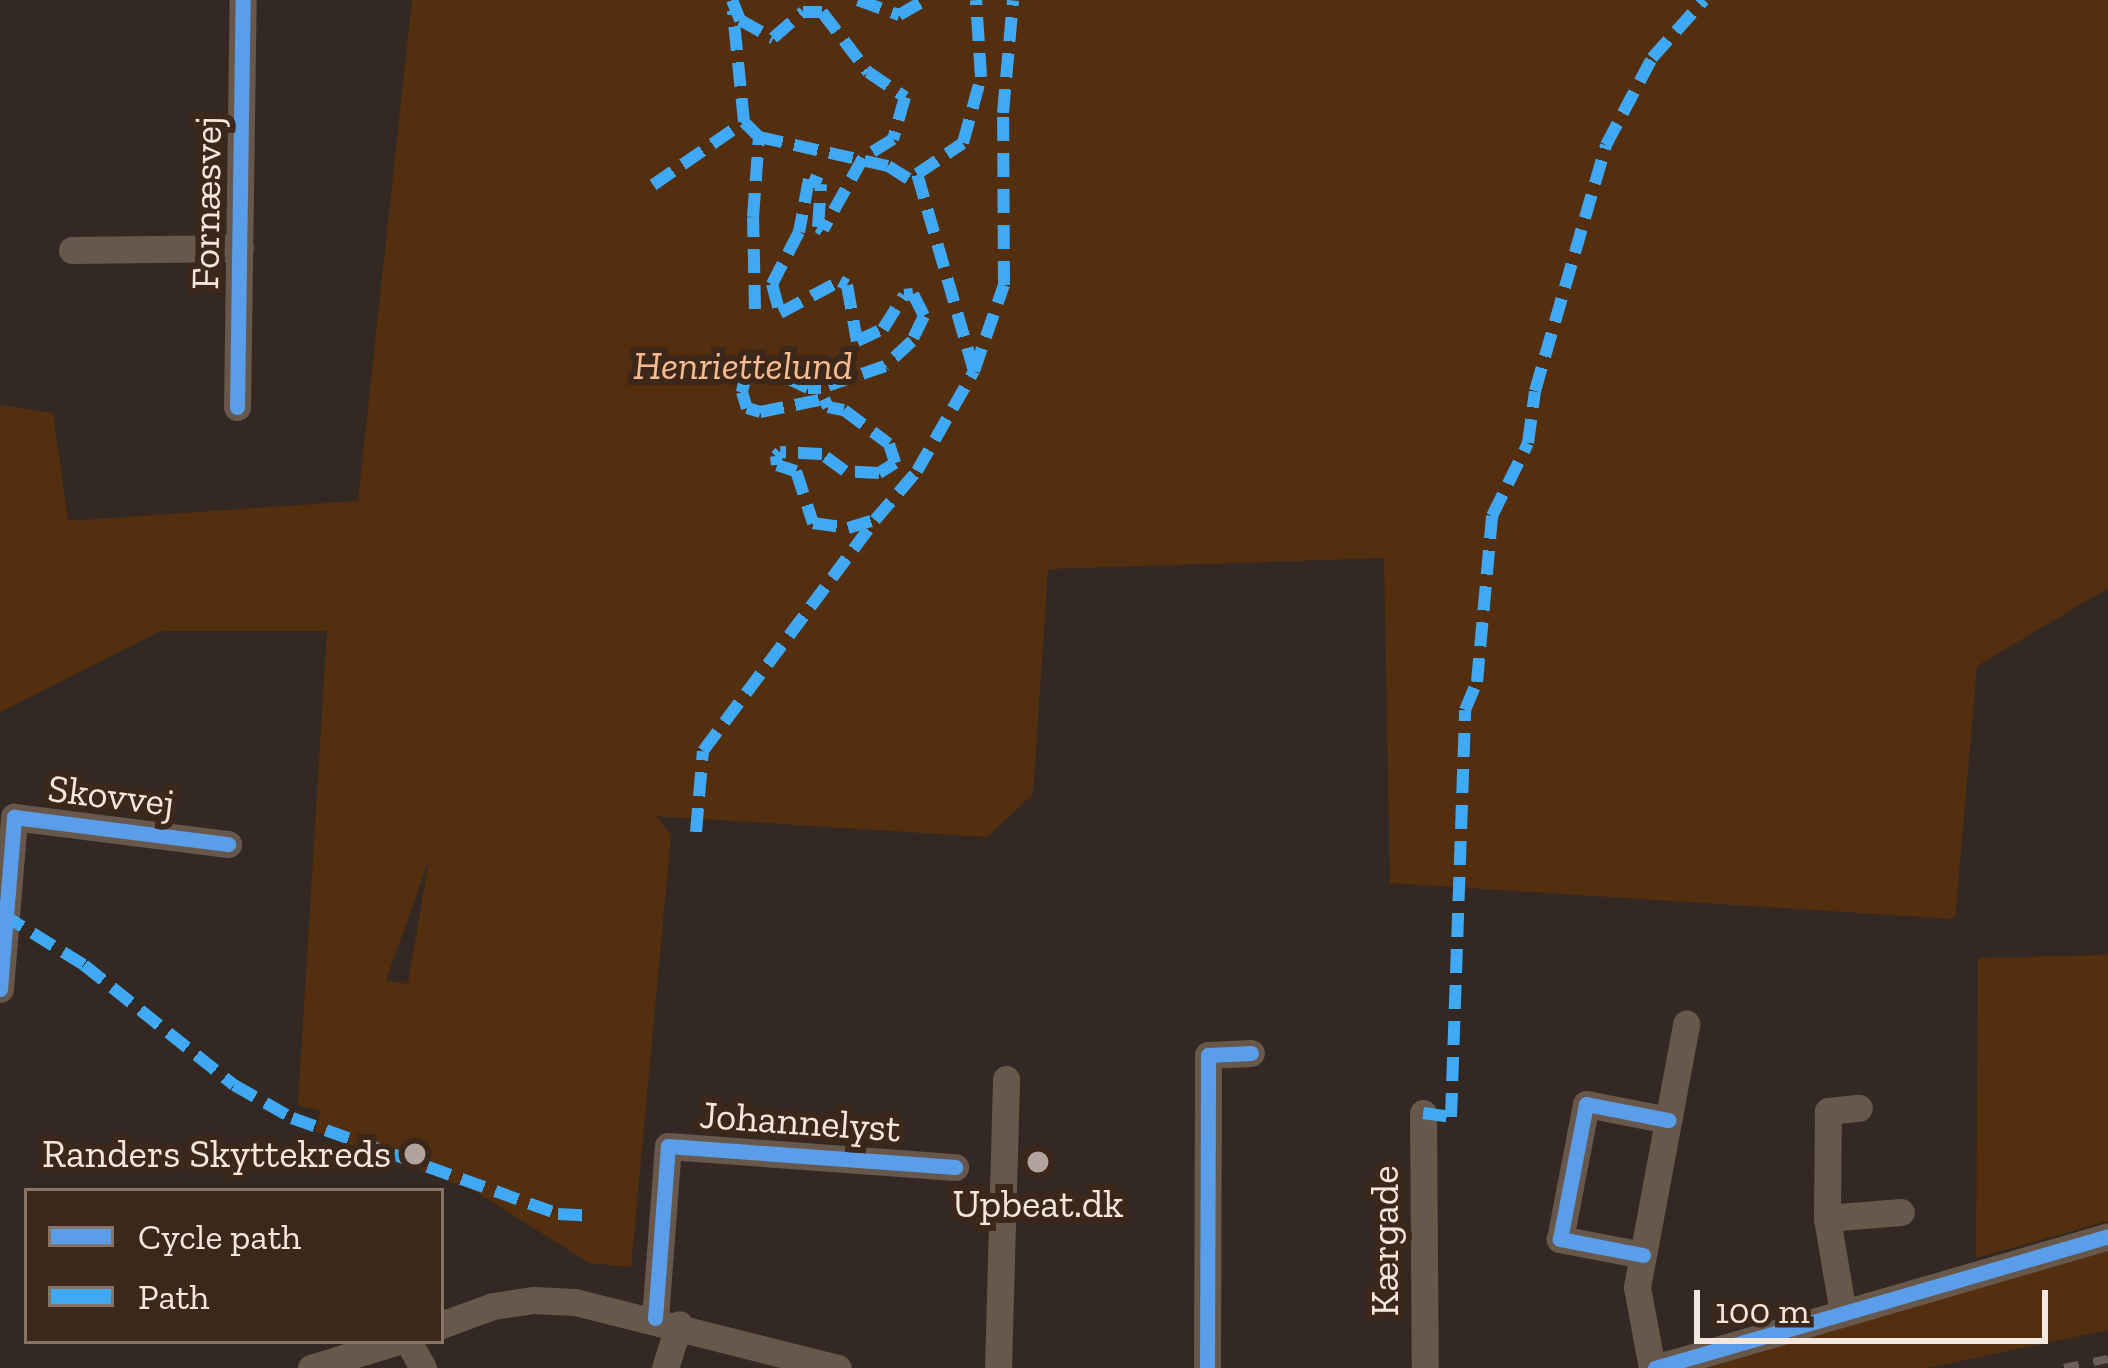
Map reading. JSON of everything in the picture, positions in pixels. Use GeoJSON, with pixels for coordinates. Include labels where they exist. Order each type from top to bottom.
{"type":"FeatureCollection","features":[{"type":"Feature","properties":{"kind":"street","name":"Fornæsvej"},"geometry":{"type":"LineString","coordinates":[[237,406],[243,0]]}},
{"type":"Feature","properties":{"kind":"street"},"geometry":{"type":"LineString","coordinates":[[72,250],[240,248]]}},
{"type":"Feature","properties":{"kind":"street","name":"Skovvej"},"geometry":{"type":"LineString","coordinates":[[0,989],[14,817],[228,844]]}},
{"type":"Feature","properties":{"kind":"street"},"geometry":{"type":"LineString","coordinates":[[1686,1024],[1637,1287],[1654,1368],[2108,1236]]}},
{"type":"Feature","properties":{"kind":"street"},"geometry":{"type":"LineString","coordinates":[[1208,1368],[1208,1055],[1251,1053]]}},
{"type":"Feature","properties":{"kind":"street"},"geometry":{"type":"LineString","coordinates":[[998,1368],[1006,1079]]}},
{"type":"Feature","properties":{"kind":"street"},"geometry":{"type":"LineString","coordinates":[[1643,1255],[1560,1239],[1586,1104],[1668,1120]]}},
{"type":"Feature","properties":{"kind":"street"},"geometry":{"type":"LineString","coordinates":[[1843,1313],[1827,1218],[1828,1111],[1859,1108]]}},
{"type":"Feature","properties":{"kind":"street","name":"Kærgade"},"geometry":{"type":"LineString","coordinates":[[1423,1113],[1425,1368]]}},
{"type":"Feature","properties":{"kind":"street","name":"Johannelyst"},"geometry":{"type":"LineString","coordinates":[[667,1321],[668,1146],[955,1167]]}},
{"type":"Feature","properties":{"kind":"street"},"geometry":{"type":"LineString","coordinates":[[1827,1218],[1901,1212]]}},
{"type":"Feature","properties":{"kind":"street"},"geometry":{"type":"LineString","coordinates":[[444,1324],[493,1306],[532,1300],[667,1321],[775,1360],[838,1368]]}},
{"type":"Feature","properties":{"kind":"street"},"geometry":{"type":"LineString","coordinates":[[665,1368],[667,1321]]}},
{"type":"Feature","properties":{"kind":"street"},"geometry":{"type":"LineString","coordinates":[[311,1368],[388,1344]]}},
{"type":"Feature","properties":{"kind":"green space","name":"Henriettelund"},"geometry":{"type":"Polygon","coordinates":[[[412,0],[2108,0],[2108,588],[1977,666],[1955,919],[1390,883],[1384,558],[1048,569],[1033,794],[987,837],[656,816],[671,835],[631,1267],[589,1263],[475,1191],[315,1131],[321,1111],[298,1105],[327,631],[161,631],[0,712],[0,405],[53,413],[68,521],[358,501],[412,0]],[[429,860],[386,980],[408,984],[429,860]]]}},
{"type":"Feature","properties":{"kind":"green space"},"geometry":{"type":"Polygon","coordinates":[[[2108,955],[2108,1221],[1976,1258],[1978,958],[2108,955]]]}},
{"type":"Feature","properties":{"kind":"green space"},"geometry":{"type":"Polygon","coordinates":[[[2108,1247],[2108,1330],[1927,1368],[1707,1368],[2108,1247]]]}},
{"type":"Feature","properties":{"kind":"railway"},"geometry":{"type":"LineString","coordinates":[[2064,1368],[2108,1359]]}},
{"type":"Feature","properties":{"kind":"marked path"},"geometry":{"type":"LineString","coordinates":[[732,0],[740,20],[773,38],[803,12],[822,12],[868,72],[905,97],[893,139],[863,158],[823,230],[818,227],[821,184],[809,179],[799,232],[772,284],[780,313],[840,281],[847,285],[857,341],[883,329],[904,295],[913,294],[924,316],[912,341],[885,366],[821,388],[808,388],[756,363],[747,370],[742,392],[747,408],[760,412],[824,399],[828,407],[844,410],[889,444],[895,463],[879,473],[845,471],[822,454],[780,452],[776,456],[777,465],[796,471],[813,523],[848,528],[875,520],[917,471],[974,371],[917,174],[963,143],[981,77],[976,0]]}},
{"type":"Feature","properties":{"kind":"marked path"},"geometry":{"type":"LineString","coordinates":[[858,0],[899,15],[925,0]]}},
{"type":"Feature","properties":{"kind":"marked path"},"geometry":{"type":"LineString","coordinates":[[974,371],[1004,285],[1003,113],[1013,0]]}},
{"type":"Feature","properties":{"kind":"marked path"},"geometry":{"type":"LineString","coordinates":[[1423,1113],[1451,1117],[1465,710],[1477,682],[1492,516],[1528,443],[1535,391],[1606,145],[1652,58],[1704,0]]}},
{"type":"Feature","properties":{"kind":"marked path"},"geometry":{"type":"LineString","coordinates":[[653,185],[744,122],[733,11]]}},
{"type":"Feature","properties":{"kind":"marked path"},"geometry":{"type":"LineString","coordinates":[[744,122],[759,137],[888,166],[918,185]]}},
{"type":"Feature","properties":{"kind":"marked path"},"geometry":{"type":"LineString","coordinates":[[755,309],[753,217],[759,137]]}},
{"type":"Feature","properties":{"kind":"marked path"},"geometry":{"type":"LineString","coordinates":[[696,832],[703,751],[875,520]]}},
{"type":"Feature","properties":{"kind":"marked path"},"geometry":{"type":"LineString","coordinates":[[2,914],[84,965],[234,1085],[292,1118],[558,1214],[591,1216]]}},
{"type":"Feature","properties":{"kind":"cycle path"},"geometry":{"type":"LineString","coordinates":[[237,407],[243,0]]}},
{"type":"Feature","properties":{"kind":"cycle path"},"geometry":{"type":"LineString","coordinates":[[0,989],[14,817],[228,844]]}},
{"type":"Feature","properties":{"kind":"cycle path"},"geometry":{"type":"LineString","coordinates":[[1207,1368],[1208,1055],[1251,1053]]}},
{"type":"Feature","properties":{"kind":"cycle path"},"geometry":{"type":"LineString","coordinates":[[1643,1255],[1560,1239],[1586,1104],[1668,1120]]}},
{"type":"Feature","properties":{"kind":"cycle path"},"geometry":{"type":"LineString","coordinates":[[655,1318],[668,1146],[955,1167]]}},
{"type":"Feature","properties":{"kind":"cycle path"},"geometry":{"type":"LineString","coordinates":[[1655,1368],[2108,1236]]}},
{"type":"Feature","properties":{"kind":"place","name":"Randers Skyttekreds"},"geometry":{"type":"Point","coordinates":[415,1154]}},
{"type":"Feature","properties":{"kind":"place","name":"Upbeat.dk"},"geometry":{"type":"Point","coordinates":[1038,1162]}}]}
